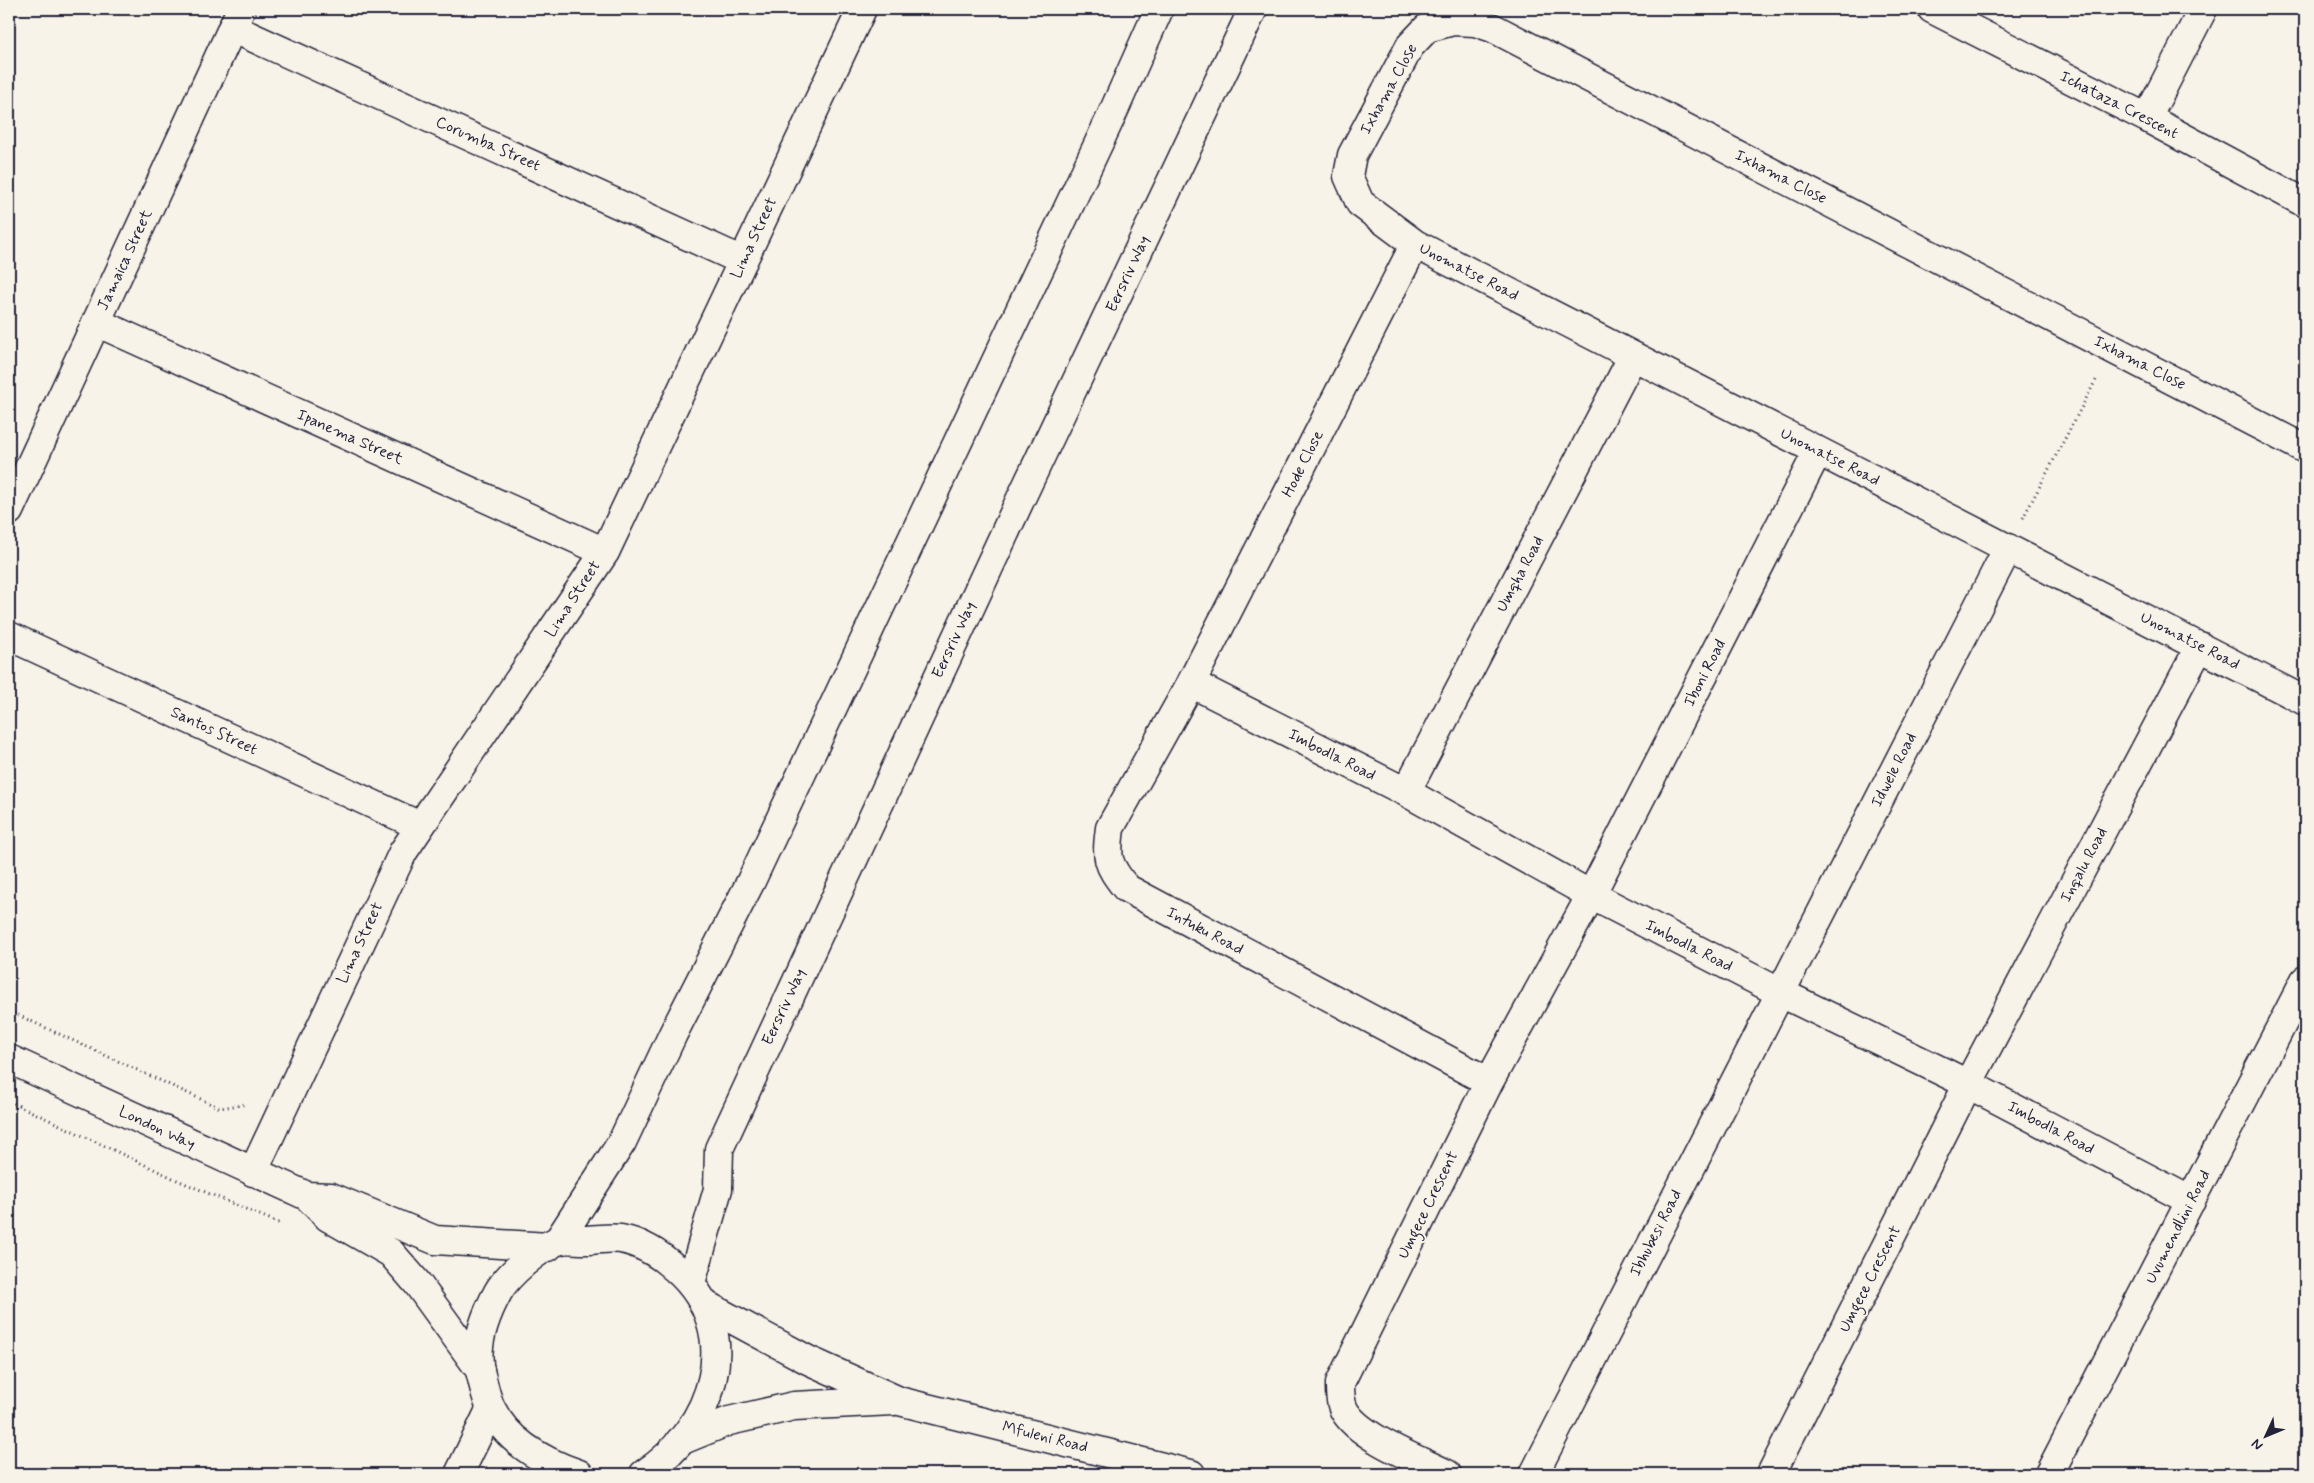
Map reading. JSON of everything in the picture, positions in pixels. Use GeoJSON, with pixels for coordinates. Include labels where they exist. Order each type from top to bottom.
{"type":"FeatureCollection","features":[{"type":"Feature","properties":{"kind":"street","name":"Lima Street"},"geometry":{"type":"LineString","coordinates":[[254,1172],[403,852],[605,552],[862,9]]}},
{"type":"Feature","properties":{"kind":"street"},"geometry":{"type":"LineString","coordinates":[[579,1474],[559,1468],[532,1454],[509,1433],[491,1408],[480,1370],[480,1340],[488,1311],[502,1285],[523,1263],[553,1244],[622,1142],[673,1034],[751,881],[1107,126],[1159,9]]}},
{"type":"Feature","properties":{"kind":"street","name":"Eersriv Way"},"geometry":{"type":"LineString","coordinates":[[698,1294],[718,1189],[719,1149],[1022,496],[1253,9]]}},
{"type":"Feature","properties":{"kind":"street","name":"Ichataza Crescent"},"geometry":{"type":"LineString","coordinates":[[1932,9],[2147,118],[2305,203]]}},
{"type":"Feature","properties":{"kind":"street"},"geometry":{"type":"LineString","coordinates":[[2147,118],[2203,9]]}},
{"type":"Feature","properties":{"kind":"street","name":"Corumba Street"},"geometry":{"type":"LineString","coordinates":[[237,18],[743,261]]}},
{"type":"Feature","properties":{"kind":"street","name":"Jamaica Street"},"geometry":{"type":"LineString","coordinates":[[9,511],[237,18]]}},
{"type":"Feature","properties":{"kind":"street","name":"Ixhama Close"},"geometry":{"type":"LineString","coordinates":[[1360,203],[1348,176],[1352,155],[1410,46],[1427,28],[1453,21],[1475,22],[1493,28],[2305,449]]}},
{"type":"Feature","properties":{"kind":"street","name":"Unomatse Road"},"geometry":{"type":"LineString","coordinates":[[1360,203],[1415,244],[2305,700]]}},
{"type":"Feature","properties":{"kind":"street","name":"Hode Close"},"geometry":{"type":"LineString","coordinates":[[1191,683],[1415,244]]}},
{"type":"Feature","properties":{"kind":"street","name":"Ipanema Street"},"geometry":{"type":"LineString","coordinates":[[96,322],[605,552]]}},
{"type":"Feature","properties":{"kind":"street","name":"Umqha Road"},"geometry":{"type":"LineString","coordinates":[[1406,792],[1633,356]]}},
{"type":"Feature","properties":{"kind":"street","name":"Iboni Road"},"geometry":{"type":"LineString","coordinates":[[1591,895],[1818,451]]}},
{"type":"Feature","properties":{"kind":"street","name":"Idwele Road"},"geometry":{"type":"LineString","coordinates":[[1780,992],[2008,548]]}},
{"type":"Feature","properties":{"kind":"street","name":"Santos Street"},"geometry":{"type":"LineString","coordinates":[[9,636],[420,826]]}},
{"type":"Feature","properties":{"kind":"street","name":"Inqalu Road"},"geometry":{"type":"LineString","coordinates":[[1968,1084],[2200,646]]}},
{"type":"Feature","properties":{"kind":"street","name":"Imbodla Road"},"geometry":{"type":"LineString","coordinates":[[1191,683],[1406,792],[1591,895],[1780,992],[1968,1084],[2191,1201]]}},
{"type":"Feature","properties":{"kind":"street","name":"Intuku Road"},"geometry":{"type":"LineString","coordinates":[[1191,683],[1110,828],[1107,852],[1111,868],[1116,875],[1126,888],[1150,902],[1488,1082]]}},
{"type":"Feature","properties":{"kind":"street","name":"Umgece Crescent"},"geometry":{"type":"LineString","coordinates":[[1447,1474],[1368,1435],[1344,1410],[1340,1394],[1340,1384],[1488,1082],[1591,895]]}},
{"type":"Feature","properties":{"kind":"street","name":"Uvumendlini Road"},"geometry":{"type":"LineString","coordinates":[[2049,1474],[2305,980]]}},
{"type":"Feature","properties":{"kind":"street","name":"Ibhubesi Road"},"geometry":{"type":"LineString","coordinates":[[1534,1474],[1780,992]]}},
{"type":"Feature","properties":{"kind":"street","name":"London Way"},"geometry":{"type":"LineString","coordinates":[[9,1059],[307,1196],[328,1217],[391,1253],[417,1283],[480,1370]]}},
{"type":"Feature","properties":{"kind":"street","name":"Umgece Crescent"},"geometry":{"type":"LineString","coordinates":[[1771,1474],[1968,1084]]}},
{"type":"Feature","properties":{"kind":"street","name":"London Way"},"geometry":{"type":"LineString","coordinates":[[307,1196],[330,1197],[435,1240],[553,1244],[621,1239],[660,1255],[698,1294]]}},
{"type":"Feature","properties":{"kind":"street"},"geometry":{"type":"LineString","coordinates":[[644,1474],[656,1466],[680,1441],[702,1412],[715,1377],[716,1340],[698,1294]]}},
{"type":"Feature","properties":{"kind":"street","name":"Mfuleni Road"},"geometry":{"type":"LineString","coordinates":[[698,1294],[808,1360],[900,1401],[1191,1474]]}},
{"type":"Feature","properties":{"kind":"street","name":"Mfuleni Road"},"geometry":{"type":"LineString","coordinates":[[680,1441],[729,1421],[794,1406],[900,1401]]}},
{"type":"Feature","properties":{"kind":"street"},"geometry":{"type":"LineString","coordinates":[[459,1474],[491,1408]]}},
{"type":"Feature","properties":{"kind":"path"},"geometry":{"type":"LineString","coordinates":[[2008,548],[2113,349]]}},
{"type":"Feature","properties":{"kind":"path"},"geometry":{"type":"LineString","coordinates":[[9,1011],[220,1108],[247,1104]]}},
{"type":"Feature","properties":{"kind":"path"},"geometry":{"type":"LineString","coordinates":[[9,1101],[177,1180],[284,1225]]}}]}
